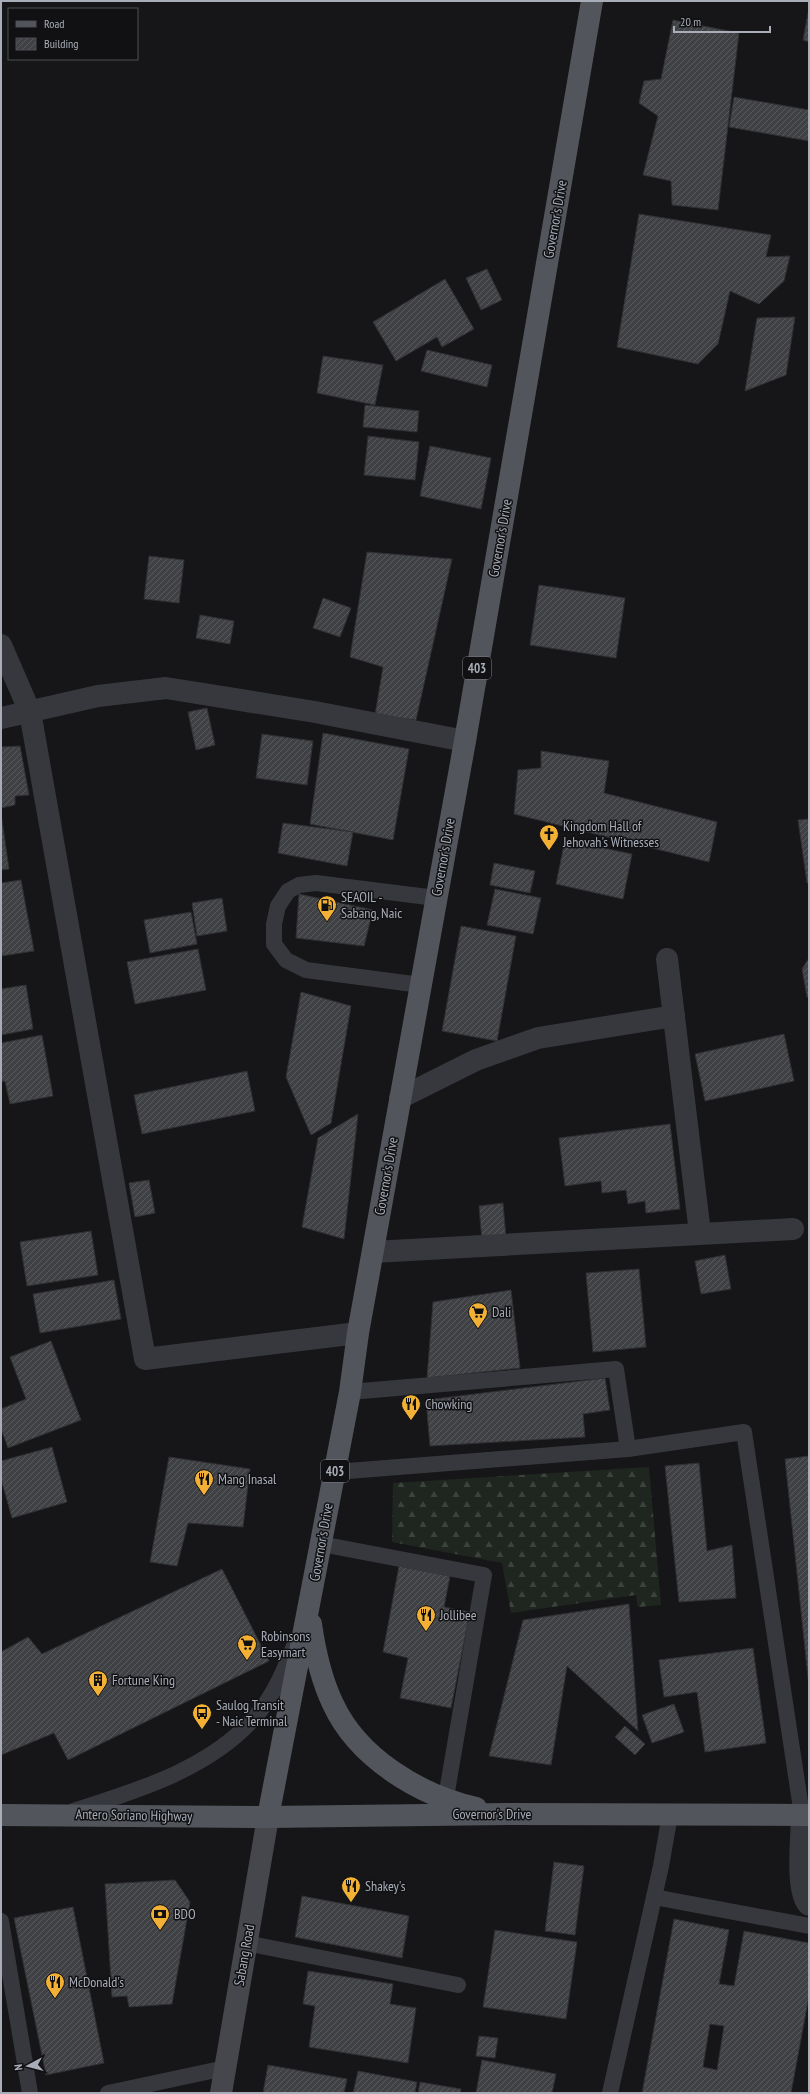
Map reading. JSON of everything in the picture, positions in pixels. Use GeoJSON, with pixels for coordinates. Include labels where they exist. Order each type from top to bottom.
{"type":"FeatureCollection","features":[{"type":"Feature","properties":{"kind":"main road","name":"Governor's Drive"},"geometry":{"type":"LineString","coordinates":[[592,1],[465,741],[358,1334],[350,1392],[334,1472],[310,1609],[268,1817],[445,1806],[507,1814],[806,1815]]}},
{"type":"Feature","properties":{"kind":"main road"},"geometry":{"type":"LineString","coordinates":[[310,1609],[314,1642],[320,1671],[333,1705],[352,1733],[374,1757],[397,1776],[420,1788],[445,1806]]}},
{"type":"Feature","properties":{"kind":"main road","name":"Antero Soriano Highway"},"geometry":{"type":"LineString","coordinates":[[1,1815],[268,1817]]}},
{"type":"Feature","properties":{"kind":"main road","name":"Sabang Road"},"geometry":{"type":"LineString","coordinates":[[221,2093],[268,1817]]}},
{"type":"Feature","properties":{"kind":"street"},"geometry":{"type":"LineString","coordinates":[[1,645],[30,712],[145,1359],[358,1334]]}},
{"type":"Feature","properties":{"kind":"street"},"geometry":{"type":"LineString","coordinates":[[1,718],[98,696],[166,688],[315,712],[465,741]]}},
{"type":"Feature","properties":{"kind":"street"},"geometry":{"type":"LineString","coordinates":[[667,959],[700,1233]]}},
{"type":"Feature","properties":{"kind":"street"},"geometry":{"type":"LineString","coordinates":[[400,1098],[476,1060],[538,1038],[674,1016]]}},
{"type":"Feature","properties":{"kind":"street"},"geometry":{"type":"LineString","coordinates":[[373,1252],[793,1229]]}},
{"type":"Feature","properties":{"kind":"street"},"geometry":{"type":"LineString","coordinates":[[806,1815],[801,1884],[806,1902],[809,1906]]}},
{"type":"Feature","properties":{"kind":"lane"},"geometry":{"type":"LineString","coordinates":[[420,985],[306,970],[286,960],[274,944],[274,924],[278,906],[288,891],[299,885],[316,883],[436,898]]}},
{"type":"Feature","properties":{"kind":"lane"},"geometry":{"type":"LineString","coordinates":[[350,1392],[616,1369],[628,1449]]}},
{"type":"Feature","properties":{"kind":"lane"},"geometry":{"type":"LineString","coordinates":[[334,1472],[628,1449],[744,1432],[806,1815]]}},
{"type":"Feature","properties":{"kind":"lane"},"geometry":{"type":"LineString","coordinates":[[321,1544],[484,1575],[445,1806]]}},
{"type":"Feature","properties":{"kind":"lane"},"geometry":{"type":"LineString","coordinates":[[64,1815],[109,1800],[174,1773],[218,1750],[239,1733],[255,1717],[272,1692],[284,1670],[310,1609]]}},
{"type":"Feature","properties":{"kind":"lane"},"geometry":{"type":"LineString","coordinates":[[610,2093],[654,1897],[670,1815]]}},
{"type":"Feature","properties":{"kind":"lane"},"geometry":{"type":"LineString","coordinates":[[654,1897],[809,1926]]}},
{"type":"Feature","properties":{"kind":"lane"},"geometry":{"type":"LineString","coordinates":[[1,1921],[30,2093]]}},
{"type":"Feature","properties":{"kind":"lane"},"geometry":{"type":"LineString","coordinates":[[246,1943],[458,1985]]}},
{"type":"Feature","properties":{"kind":"lane"},"geometry":{"type":"LineString","coordinates":[[108,2093],[225,2068]]}},
{"type":"Feature","properties":{"kind":"green space"},"geometry":{"type":"Polygon","coordinates":[[[649,1467],[661,1605],[638,1607],[636,1595],[511,1613],[502,1563],[392,1542],[393,1483],[649,1467]]]}},
{"type":"Feature","properties":{"kind":"building"},"geometry":{"type":"Polygon","coordinates":[[[809,8],[809,42],[803,40],[809,8]]]}},
{"type":"Feature","properties":{"kind":"building"},"geometry":{"type":"Polygon","coordinates":[[[673,20],[739,33],[718,210],[672,205],[671,181],[643,175],[658,116],[639,103],[644,81],[661,79],[673,20]]]}},
{"type":"Feature","properties":{"kind":"building"},"geometry":{"type":"Polygon","coordinates":[[[734,97],[809,110],[809,141],[729,127],[734,97]]]}},
{"type":"Feature","properties":{"kind":"building"},"geometry":{"type":"Polygon","coordinates":[[[639,214],[771,235],[766,257],[790,256],[784,281],[759,304],[730,291],[718,344],[698,364],[617,347],[639,214]]]}},
{"type":"Feature","properties":{"kind":"building"},"geometry":{"type":"Polygon","coordinates":[[[487,269],[502,300],[481,310],[466,278],[487,269]]]}},
{"type":"Feature","properties":{"kind":"building"},"geometry":{"type":"Polygon","coordinates":[[[445,279],[474,329],[442,347],[437,337],[396,361],[373,322],[445,279]]]}},
{"type":"Feature","properties":{"kind":"building"},"geometry":{"type":"Polygon","coordinates":[[[795,317],[786,375],[745,391],[757,318],[795,317]]]}},
{"type":"Feature","properties":{"kind":"building"},"geometry":{"type":"Polygon","coordinates":[[[427,350],[492,365],[487,387],[421,371],[427,350]]]}},
{"type":"Feature","properties":{"kind":"building"},"geometry":{"type":"Polygon","coordinates":[[[323,356],[383,365],[375,405],[317,393],[323,356]]]}},
{"type":"Feature","properties":{"kind":"building"},"geometry":{"type":"Polygon","coordinates":[[[365,405],[419,411],[417,432],[363,427],[365,405]]]}},
{"type":"Feature","properties":{"kind":"building"},"geometry":{"type":"Polygon","coordinates":[[[368,436],[419,442],[415,480],[364,475],[368,436]]]}},
{"type":"Feature","properties":{"kind":"building"},"geometry":{"type":"Polygon","coordinates":[[[430,446],[491,458],[481,509],[420,496],[430,446]]]}},
{"type":"Feature","properties":{"kind":"building"},"geometry":{"type":"Polygon","coordinates":[[[367,552],[452,559],[416,720],[375,715],[383,667],[350,657],[367,552]]]}},
{"type":"Feature","properties":{"kind":"building"},"geometry":{"type":"Polygon","coordinates":[[[149,556],[184,560],[179,603],[144,599],[149,556]]]}},
{"type":"Feature","properties":{"kind":"building"},"geometry":{"type":"Polygon","coordinates":[[[539,585],[625,598],[616,658],[530,645],[539,585]]]}},
{"type":"Feature","properties":{"kind":"building"},"geometry":{"type":"Polygon","coordinates":[[[323,598],[351,608],[340,637],[313,628],[323,598]]]}},
{"type":"Feature","properties":{"kind":"building"},"geometry":{"type":"Polygon","coordinates":[[[200,615],[234,621],[230,644],[196,638],[200,615]]]}},
{"type":"Feature","properties":{"kind":"building"},"geometry":{"type":"Polygon","coordinates":[[[207,708],[215,745],[196,750],[188,712],[207,708]]]}},
{"type":"Feature","properties":{"kind":"building"},"geometry":{"type":"Polygon","coordinates":[[[323,733],[409,749],[393,840],[310,824],[323,733]]]}},
{"type":"Feature","properties":{"kind":"building"},"geometry":{"type":"Polygon","coordinates":[[[262,734],[313,741],[307,785],[256,778],[262,734]]]}},
{"type":"Feature","properties":{"kind":"building"},"geometry":{"type":"Polygon","coordinates":[[[20,746],[29,795],[15,796],[15,805],[1,808],[1,747],[20,746]]]}},
{"type":"Feature","properties":{"kind":"building"},"geometry":{"type":"Polygon","coordinates":[[[541,751],[609,761],[604,793],[717,822],[709,862],[514,814],[518,770],[541,768],[541,751]]]}},
{"type":"Feature","properties":{"kind":"building"},"geometry":{"type":"Polygon","coordinates":[[[1,813],[9,869],[1,870],[1,813]]]}},
{"type":"Feature","properties":{"kind":"building"},"geometry":{"type":"Polygon","coordinates":[[[809,819],[809,883],[807,883],[798,820],[809,819]]]}},
{"type":"Feature","properties":{"kind":"building"},"geometry":{"type":"Polygon","coordinates":[[[283,823],[353,832],[347,866],[278,853],[283,823]]]}},
{"type":"Feature","properties":{"kind":"building"},"geometry":{"type":"Polygon","coordinates":[[[565,840],[632,854],[623,899],[556,884],[565,840]]]}},
{"type":"Feature","properties":{"kind":"building"},"geometry":{"type":"Polygon","coordinates":[[[494,863],[535,871],[530,893],[490,885],[494,863]]]}},
{"type":"Feature","properties":{"kind":"building"},"geometry":{"type":"Polygon","coordinates":[[[21,880],[34,951],[1,956],[1,883],[21,880]]]}},
{"type":"Feature","properties":{"kind":"building"},"geometry":{"type":"Polygon","coordinates":[[[495,889],[541,898],[533,934],[487,925],[495,889]]]}},
{"type":"Feature","properties":{"kind":"building"},"geometry":{"type":"Polygon","coordinates":[[[299,894],[373,910],[364,946],[296,938],[299,894]]]}},
{"type":"Feature","properties":{"kind":"building"},"geometry":{"type":"Polygon","coordinates":[[[222,898],[227,931],[197,936],[192,903],[222,898]]]}},
{"type":"Feature","properties":{"kind":"building"},"geometry":{"type":"Polygon","coordinates":[[[191,912],[197,944],[150,953],[144,920],[191,912]]]}},
{"type":"Feature","properties":{"kind":"building"},"geometry":{"type":"Polygon","coordinates":[[[461,926],[516,936],[497,1041],[442,1031],[461,926]]]}},
{"type":"Feature","properties":{"kind":"building"},"geometry":{"type":"Polygon","coordinates":[[[198,949],[206,990],[135,1004],[127,962],[198,949]]]}},
{"type":"Feature","properties":{"kind":"building"},"geometry":{"type":"Polygon","coordinates":[[[809,958],[809,998],[807,997],[802,969],[809,958]]]}},
{"type":"Feature","properties":{"kind":"building"},"geometry":{"type":"Polygon","coordinates":[[[26,985],[33,1029],[1,1035],[1,989],[26,985]]]}},
{"type":"Feature","properties":{"kind":"building"},"geometry":{"type":"Polygon","coordinates":[[[301,992],[351,1006],[331,1123],[311,1135],[286,1077],[301,992]]]}},
{"type":"Feature","properties":{"kind":"building"},"geometry":{"type":"Polygon","coordinates":[[[784,1034],[794,1081],[705,1101],[695,1054],[784,1034]]]}},
{"type":"Feature","properties":{"kind":"building"},"geometry":{"type":"Polygon","coordinates":[[[42,1035],[53,1096],[10,1104],[5,1081],[1,1082],[1,1043],[42,1035]]]}},
{"type":"Feature","properties":{"kind":"building"},"geometry":{"type":"Polygon","coordinates":[[[247,1071],[255,1111],[142,1134],[134,1095],[247,1071]]]}},
{"type":"Feature","properties":{"kind":"building"},"geometry":{"type":"Polygon","coordinates":[[[358,1114],[344,1239],[302,1227],[318,1138],[358,1114]]]}},
{"type":"Feature","properties":{"kind":"building"},"geometry":{"type":"Polygon","coordinates":[[[670,1124],[680,1209],[646,1213],[645,1201],[628,1204],[626,1190],[602,1193],[601,1181],[565,1186],[559,1138],[670,1124]]]}},
{"type":"Feature","properties":{"kind":"building"},"geometry":{"type":"Polygon","coordinates":[[[149,1180],[155,1213],[135,1217],[129,1183],[149,1180]]]}},
{"type":"Feature","properties":{"kind":"building"},"geometry":{"type":"Polygon","coordinates":[[[503,1203],[506,1238],[482,1241],[479,1206],[503,1203]]]}},
{"type":"Feature","properties":{"kind":"building"},"geometry":{"type":"Polygon","coordinates":[[[91,1231],[98,1275],[27,1286],[20,1242],[91,1231]]]}},
{"type":"Feature","properties":{"kind":"building"},"geometry":{"type":"Polygon","coordinates":[[[725,1255],[731,1289],[701,1294],[695,1261],[725,1255]]]}},
{"type":"Feature","properties":{"kind":"building"},"geometry":{"type":"Polygon","coordinates":[[[639,1269],[646,1347],[593,1352],[586,1273],[639,1269]]]}},
{"type":"Feature","properties":{"kind":"building"},"geometry":{"type":"Polygon","coordinates":[[[114,1280],[121,1319],[40,1333],[33,1294],[114,1280]]]}},
{"type":"Feature","properties":{"kind":"building"},"geometry":{"type":"Polygon","coordinates":[[[511,1290],[520,1368],[427,1378],[433,1302],[511,1290]]]}},
{"type":"Feature","properties":{"kind":"building"},"geometry":{"type":"Polygon","coordinates":[[[51,1341],[81,1420],[8,1448],[1,1429],[1,1409],[26,1399],[10,1357],[51,1341]]]}},
{"type":"Feature","properties":{"kind":"building"},"geometry":{"type":"Polygon","coordinates":[[[605,1378],[610,1410],[583,1414],[585,1437],[430,1446],[426,1400],[605,1378]]]}},
{"type":"Feature","properties":{"kind":"building"},"geometry":{"type":"Polygon","coordinates":[[[52,1447],[67,1502],[12,1518],[1,1479],[1,1461],[52,1447]]]}},
{"type":"Feature","properties":{"kind":"building"},"geometry":{"type":"Polygon","coordinates":[[[809,1456],[809,1687],[785,1459],[809,1456]]]}},
{"type":"Feature","properties":{"kind":"building","name":"Mang Inasal"},"geometry":{"type":"Polygon","coordinates":[[[169,1457],[250,1469],[243,1527],[188,1523],[177,1566],[150,1562],[169,1457]]]}},
{"type":"Feature","properties":{"kind":"building"},"geometry":{"type":"Polygon","coordinates":[[[699,1463],[707,1551],[732,1545],[736,1598],[679,1602],[665,1466],[699,1463]]]}},
{"type":"Feature","properties":{"kind":"building","name":"Jollibee"},"geometry":{"type":"Polygon","coordinates":[[[399,1566],[450,1576],[444,1607],[470,1612],[451,1708],[400,1698],[408,1658],[383,1652],[399,1566]]]}},
{"type":"Feature","properties":{"kind":"building","name":"Fortune King"},"geometry":{"type":"Polygon","coordinates":[[[222,1569],[269,1661],[68,1760],[54,1733],[1,1755],[1,1652],[28,1637],[42,1654],[222,1569]]]}},
{"type":"Feature","properties":{"kind":"building"},"geometry":{"type":"Polygon","coordinates":[[[629,1604],[638,1731],[567,1666],[551,1765],[489,1756],[523,1620],[629,1604]]]}},
{"type":"Feature","properties":{"kind":"building"},"geometry":{"type":"Polygon","coordinates":[[[753,1648],[766,1743],[705,1752],[697,1692],[664,1697],[659,1660],[753,1648]]]}},
{"type":"Feature","properties":{"kind":"building"},"geometry":{"type":"Polygon","coordinates":[[[674,1704],[684,1732],[652,1743],[642,1715],[674,1704]]]}},
{"type":"Feature","properties":{"kind":"building"},"geometry":{"type":"Polygon","coordinates":[[[625,1726],[645,1744],[635,1755],[615,1737],[625,1726]]]}},
{"type":"Feature","properties":{"kind":"building"},"geometry":{"type":"Polygon","coordinates":[[[554,1862],[584,1866],[575,1935],[545,1931],[554,1862]]]}},
{"type":"Feature","properties":{"kind":"building"},"geometry":{"type":"Polygon","coordinates":[[[175,1880],[190,1902],[172,2004],[129,2007],[127,1996],[112,1997],[105,1884],[175,1880]]]}},
{"type":"Feature","properties":{"kind":"building"},"geometry":{"type":"Polygon","coordinates":[[[302,1896],[409,1916],[402,1958],[295,1937],[302,1896]]]}},
{"type":"Feature","properties":{"kind":"building"},"geometry":{"type":"Polygon","coordinates":[[[73,1907],[104,2063],[46,2075],[14,1918],[73,1907]]]}},
{"type":"Feature","properties":{"kind":"building"},"geometry":{"type":"Polygon","coordinates":[[[674,1919],[729,1930],[719,1984],[734,1986],[744,1931],[809,1943],[809,1996],[791,2093],[642,2093],[674,1919]],[[710,2024],[703,2067],[717,2070],[724,2026],[710,2024]]]}},
{"type":"Feature","properties":{"kind":"building"},"geometry":{"type":"Polygon","coordinates":[[[495,1930],[577,1942],[566,2019],[483,2007],[495,1930]]]}},
{"type":"Feature","properties":{"kind":"building"},"geometry":{"type":"Polygon","coordinates":[[[308,1971],[393,1984],[390,2004],[416,2008],[408,2063],[309,2047],[315,2006],[303,2004],[308,1971]]]}},
{"type":"Feature","properties":{"kind":"building"},"geometry":{"type":"Polygon","coordinates":[[[479,2036],[498,2038],[495,2058],[476,2056],[479,2036]]]}},
{"type":"Feature","properties":{"kind":"building"},"geometry":{"type":"Polygon","coordinates":[[[482,2060],[556,2074],[552,2093],[476,2093],[482,2060]]]}},
{"type":"Feature","properties":{"kind":"building"},"geometry":{"type":"Polygon","coordinates":[[[268,2065],[347,2079],[344,2093],[263,2093],[268,2065]]]}},
{"type":"Feature","properties":{"kind":"building"},"geometry":{"type":"Polygon","coordinates":[[[358,2071],[417,2082],[415,2093],[353,2093],[358,2071]]]}},
{"type":"Feature","properties":{"kind":"building"},"geometry":{"type":"Polygon","coordinates":[[[420,2082],[461,2089],[460,2093],[418,2093],[420,2082]]]}},
{"type":"Feature","properties":{"kind":"place","name":"Kingdom Hall of Jehovah's Witnesses"},"geometry":{"type":"Point","coordinates":[549,851]}},
{"type":"Feature","properties":{"kind":"place","name":"SEAOIL - Sabang, Naic"},"geometry":{"type":"Point","coordinates":[327,922]}},
{"type":"Feature","properties":{"kind":"place","name":"Dali"},"geometry":{"type":"Point","coordinates":[478,1329]}},
{"type":"Feature","properties":{"kind":"place","name":"Chowking"},"geometry":{"type":"Point","coordinates":[411,1421]}},
{"type":"Feature","properties":{"kind":"place","name":"Mang Inasal"},"geometry":{"type":"Point","coordinates":[204,1496]}},
{"type":"Feature","properties":{"kind":"place","name":"Jollibee"},"geometry":{"type":"Point","coordinates":[426,1632]}},
{"type":"Feature","properties":{"kind":"place","name":"Robinsons Easymart"},"geometry":{"type":"Point","coordinates":[247,1661]}},
{"type":"Feature","properties":{"kind":"place","name":"Fortune King"},"geometry":{"type":"Point","coordinates":[98,1697]}},
{"type":"Feature","properties":{"kind":"place","name":"Saulog Transit - Naic Terminal"},"geometry":{"type":"Point","coordinates":[202,1730]}},
{"type":"Feature","properties":{"kind":"place","name":"Shakey's"},"geometry":{"type":"Point","coordinates":[351,1903]}},
{"type":"Feature","properties":{"kind":"place","name":"BDO"},"geometry":{"type":"Point","coordinates":[160,1931]}},
{"type":"Feature","properties":{"kind":"place","name":"McDonald's"},"geometry":{"type":"Point","coordinates":[55,1999]}}]}
